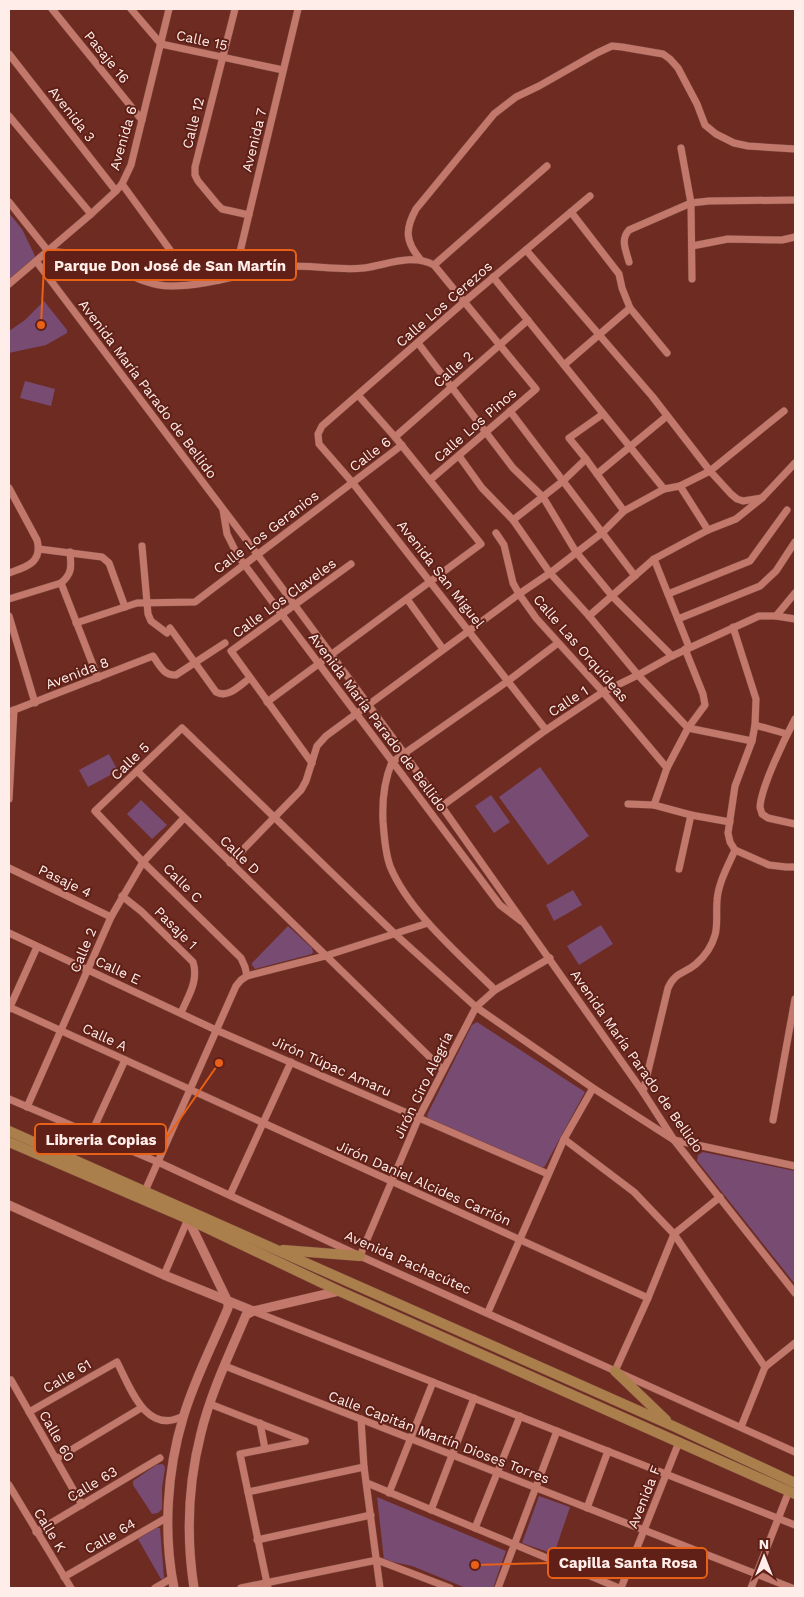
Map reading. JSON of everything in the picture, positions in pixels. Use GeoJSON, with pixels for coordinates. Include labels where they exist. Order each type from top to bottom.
{"type":"FeatureCollection","features":[{"type":"Feature","properties":{"kind":"main road"},"geometry":{"type":"LineString","coordinates":[[9,1131],[145,1191],[189,1216],[339,1291],[679,1442],[793,1489]]}},
{"type":"Feature","properties":{"kind":"main road"},"geometry":{"type":"LineString","coordinates":[[9,1142],[275,1250],[672,1426],[793,1489]]}},
{"type":"Feature","properties":{"kind":"main road"},"geometry":{"type":"LineString","coordinates":[[275,1250],[360,1256]]}},
{"type":"Feature","properties":{"kind":"main road"},"geometry":{"type":"LineString","coordinates":[[615,1371],[672,1426]]}},
{"type":"Feature","properties":{"kind":"street","name":"Pasaje 16"},"geometry":{"type":"LineString","coordinates":[[52,9],[142,120]]}},
{"type":"Feature","properties":{"kind":"street","name":"Calle 15"},"geometry":{"type":"LineString","coordinates":[[132,9],[161,44],[284,70]]}},
{"type":"Feature","properties":{"kind":"street","name":"Avenida 6"},"geometry":{"type":"LineString","coordinates":[[9,284],[91,214],[122,184],[131,165],[169,9]]}},
{"type":"Feature","properties":{"kind":"street","name":"Calle 12"},"geometry":{"type":"LineString","coordinates":[[235,9],[194,175],[222,209],[249,215]]}},
{"type":"Feature","properties":{"kind":"street","name":"Avenida 7"},"geometry":{"type":"LineString","coordinates":[[234,277],[298,9]]}},
{"type":"Feature","properties":{"kind":"street"},"geometry":{"type":"LineString","coordinates":[[420,260],[408,241],[410,220],[416,208],[494,114],[516,97],[612,46],[663,54],[670,59],[678,68],[705,124],[716,134],[734,143],[757,147],[795,149]]}},
{"type":"Feature","properties":{"kind":"street","name":"Avenida 3"},"geometry":{"type":"LineString","coordinates":[[9,54],[116,191]]}},
{"type":"Feature","properties":{"kind":"street"},"geometry":{"type":"LineString","coordinates":[[9,116],[91,214]]}},
{"type":"Feature","properties":{"kind":"street"},"geometry":{"type":"LineString","coordinates":[[681,148],[691,203],[692,280]]}},
{"type":"Feature","properties":{"kind":"street"},"geometry":{"type":"LineString","coordinates":[[434,265],[546,166]]}},
{"type":"Feature","properties":{"kind":"street"},"geometry":{"type":"LineString","coordinates":[[122,184],[173,254],[183,262],[219,280]]}},
{"type":"Feature","properties":{"kind":"street","name":"Calle Los Cerezos"},"geometry":{"type":"LineString","coordinates":[[318,434],[322,426],[418,342],[590,196]]}},
{"type":"Feature","properties":{"kind":"street"},"geometry":{"type":"LineString","coordinates":[[629,262],[623,240],[624,235],[629,230],[691,203],[795,200]]}},
{"type":"Feature","properties":{"kind":"street"},"geometry":{"type":"LineString","coordinates":[[9,202],[48,251],[89,257],[134,278],[169,286],[189,285],[284,267],[362,268],[410,259],[420,260],[434,265],[500,345]]}},
{"type":"Feature","properties":{"kind":"street"},"geometry":{"type":"LineString","coordinates":[[571,212],[619,274],[630,308],[667,353]]}},
{"type":"Feature","properties":{"kind":"street"},"geometry":{"type":"LineString","coordinates":[[692,246],[728,239],[782,240],[795,237]]}},
{"type":"Feature","properties":{"kind":"street"},"geometry":{"type":"LineString","coordinates":[[526,250],[599,334],[710,471],[737,499],[743,501],[762,498]]}},
{"type":"Feature","properties":{"kind":"street","name":"Avenida María Parado de Bellido"},"geometry":{"type":"LineString","coordinates":[[36,261],[404,752],[550,958],[674,1140],[795,1293]]}},
{"type":"Feature","properties":{"kind":"street"},"geometry":{"type":"LineString","coordinates":[[493,277],[664,489]]}},
{"type":"Feature","properties":{"kind":"street"},"geometry":{"type":"LineString","coordinates":[[564,365],[630,308]]}},
{"type":"Feature","properties":{"kind":"street","name":"Calle 2"},"geometry":{"type":"LineString","coordinates":[[395,437],[528,320]]}},
{"type":"Feature","properties":{"kind":"street"},"geometry":{"type":"LineString","coordinates":[[418,342],[513,468],[543,497],[576,552],[612,596],[672,656]]}},
{"type":"Feature","properties":{"kind":"street","name":"Calle Los Pinos"},"geometry":{"type":"LineString","coordinates":[[430,480],[536,389],[500,345]]}},
{"type":"Feature","properties":{"kind":"street"},"geometry":{"type":"LineString","coordinates":[[267,702],[481,544],[402,445],[358,396]]}},
{"type":"Feature","properties":{"kind":"street"},"geometry":{"type":"LineString","coordinates":[[510,411],[635,576]]}},
{"type":"Feature","properties":{"kind":"street"},"geometry":{"type":"LineString","coordinates":[[230,863],[301,790],[306,781],[317,746],[326,736],[443,649],[550,573],[602,533],[624,511],[664,489],[680,486],[710,471],[784,411]]}},
{"type":"Feature","properties":{"kind":"street"},"geometry":{"type":"LineString","coordinates":[[603,414],[569,438],[624,511]]}},
{"type":"Feature","properties":{"kind":"street"},"geometry":{"type":"LineString","coordinates":[[597,474],[667,416]]}},
{"type":"Feature","properties":{"kind":"street","name":"Avenida San Miguel"},"geometry":{"type":"LineString","coordinates":[[318,434],[319,444],[352,482],[546,730]]}},
{"type":"Feature","properties":{"kind":"street","name":"Calle 6"},"geometry":{"type":"LineString","coordinates":[[352,482],[402,445]]}},
{"type":"Feature","properties":{"kind":"street"},"geometry":{"type":"LineString","coordinates":[[459,456],[482,488],[513,520],[550,573],[638,675],[688,728],[752,741]]}},
{"type":"Feature","properties":{"kind":"street"},"geometry":{"type":"LineString","coordinates":[[513,520],[563,481],[586,459]]}},
{"type":"Feature","properties":{"kind":"street"},"geometry":{"type":"LineString","coordinates":[[589,616],[654,559],[708,530],[736,520],[762,498],[795,463]]}},
{"type":"Feature","properties":{"kind":"street","name":"Calle Los Geranios"},"geometry":{"type":"LineString","coordinates":[[146,602],[195,602],[352,482]]}},
{"type":"Feature","properties":{"kind":"street"},"geometry":{"type":"LineString","coordinates":[[680,486],[708,530]]}},
{"type":"Feature","properties":{"kind":"street"},"geometry":{"type":"LineString","coordinates":[[9,488],[37,540],[39,549],[36,558],[29,565],[9,573]]}},
{"type":"Feature","properties":{"kind":"street","name":"Avenida María Parado de Bellido"},"geometry":{"type":"LineString","coordinates":[[223,509],[227,534],[238,556],[500,905],[518,919],[534,936]]}},
{"type":"Feature","properties":{"kind":"street"},"geometry":{"type":"LineString","coordinates":[[668,594],[750,561],[787,510]]}},
{"type":"Feature","properties":{"kind":"street","name":"Calle Las Orquídeas"},"geometry":{"type":"LineString","coordinates":[[496,532],[504,546],[519,594],[536,618],[603,692],[667,768]]}},
{"type":"Feature","properties":{"kind":"street"},"geometry":{"type":"LineString","coordinates":[[678,619],[760,586],[776,571],[795,542]]}},
{"type":"Feature","properties":{"kind":"street"},"geometry":{"type":"LineString","coordinates":[[142,546],[146,602],[151,621],[168,630],[216,692],[221,695],[226,695],[250,678],[312,763]]}},
{"type":"Feature","properties":{"kind":"street"},"geometry":{"type":"LineString","coordinates":[[39,549],[102,557],[109,563],[125,606]]}},
{"type":"Feature","properties":{"kind":"street"},"geometry":{"type":"LineString","coordinates":[[9,599],[61,583],[67,578],[71,569],[70,552]]}},
{"type":"Feature","properties":{"kind":"street"},"geometry":{"type":"LineString","coordinates":[[654,559],[678,619],[705,705],[688,728],[667,768],[654,805]]}},
{"type":"Feature","properties":{"kind":"street","name":"Calle Los Claveles"},"geometry":{"type":"LineString","coordinates":[[250,678],[231,651],[352,564]]}},
{"type":"Feature","properties":{"kind":"street"},"geometry":{"type":"LineString","coordinates":[[61,583],[98,678]]}},
{"type":"Feature","properties":{"kind":"street"},"geometry":{"type":"LineString","coordinates":[[776,616],[795,593]]}},
{"type":"Feature","properties":{"kind":"street"},"geometry":{"type":"LineString","coordinates":[[407,599],[443,649]]}},
{"type":"Feature","properties":{"kind":"street"},"geometry":{"type":"LineString","coordinates":[[76,622],[125,606],[146,602]]}},
{"type":"Feature","properties":{"kind":"street"},"geometry":{"type":"LineString","coordinates":[[9,616],[35,703]]}},
{"type":"Feature","properties":{"kind":"street","name":"Calle 1"},"geometry":{"type":"LineString","coordinates":[[442,806],[546,730],[603,692],[687,648],[759,616],[795,619]]}},
{"type":"Feature","properties":{"kind":"street"},"geometry":{"type":"LineString","coordinates":[[733,627],[756,700],[752,741],[735,786],[728,833],[730,842],[735,850],[769,865],[795,866]]}},
{"type":"Feature","properties":{"kind":"street"},"geometry":{"type":"LineString","coordinates":[[9,646],[18,643]]}},
{"type":"Feature","properties":{"kind":"street"},"geometry":{"type":"LineString","coordinates":[[195,663],[225,643]]}},
{"type":"Feature","properties":{"kind":"street"},"geometry":{"type":"LineString","coordinates":[[495,990],[428,923],[403,890],[390,866],[387,854],[382,800],[392,762],[508,681],[558,643]]}},
{"type":"Feature","properties":{"kind":"street","name":"Avenida 8"},"geometry":{"type":"LineString","coordinates":[[11,711],[153,656],[169,676],[176,675],[195,663]]}},
{"type":"Feature","properties":{"kind":"street"},"geometry":{"type":"LineString","coordinates":[[9,799],[11,711]]}},
{"type":"Feature","properties":{"kind":"street"},"geometry":{"type":"LineString","coordinates":[[795,719],[766,786],[760,807],[762,814],[768,818],[795,824]]}},
{"type":"Feature","properties":{"kind":"street"},"geometry":{"type":"LineString","coordinates":[[755,725],[787,734]]}},
{"type":"Feature","properties":{"kind":"street","name":"Calle 5"},"geometry":{"type":"LineString","coordinates":[[95,811],[182,728],[275,818]]}},
{"type":"Feature","properties":{"kind":"street","name":"Calle D"},"geometry":{"type":"LineString","coordinates":[[137,771],[443,1070]]}},
{"type":"Feature","properties":{"kind":"street"},"geometry":{"type":"LineString","coordinates":[[628,804],[654,805],[691,815],[730,822]]}},
{"type":"Feature","properties":{"kind":"street","name":"Calle C"},"geometry":{"type":"LineString","coordinates":[[95,811],[143,862],[241,958],[246,967],[247,976]]}},
{"type":"Feature","properties":{"kind":"street"},"geometry":{"type":"LineString","coordinates":[[678,869],[691,815]]}},
{"type":"Feature","properties":{"kind":"street","name":"Calle 2"},"geometry":{"type":"LineString","coordinates":[[27,1107],[111,916],[143,862],[184,818]]}},
{"type":"Feature","properties":{"kind":"street"},"geometry":{"type":"LineString","coordinates":[[275,818],[394,934],[476,1007],[593,1088],[674,1140],[795,1166]]}},
{"type":"Feature","properties":{"kind":"street"},"geometry":{"type":"LineString","coordinates":[[643,1092],[668,988],[678,974],[703,957],[715,935],[717,898],[724,872],[735,850]]}},
{"type":"Feature","properties":{"kind":"street","name":"Pasaje 4"},"geometry":{"type":"LineString","coordinates":[[9,868],[111,916]]}},
{"type":"Feature","properties":{"kind":"street","name":"Pasaje 1"},"geometry":{"type":"LineString","coordinates":[[122,896],[141,911],[193,962],[195,979],[181,1013]]}},
{"type":"Feature","properties":{"kind":"street"},"geometry":{"type":"LineString","coordinates":[[145,1191],[240,980],[247,976],[325,956],[428,923]]}},
{"type":"Feature","properties":{"kind":"street","name":"Calle E"},"geometry":{"type":"LineString","coordinates":[[9,933],[216,1030]]}},
{"type":"Feature","properties":{"kind":"street"},"geometry":{"type":"LineString","coordinates":[[9,1008],[37,946]]}},
{"type":"Feature","properties":{"kind":"street","name":"Jirón Ciro Alegría"},"geometry":{"type":"LineString","coordinates":[[360,1256],[419,1117],[476,1007],[495,990],[550,958]]}},
{"type":"Feature","properties":{"kind":"street"},"geometry":{"type":"LineString","coordinates":[[773,1120],[793,1025],[795,999]]}},
{"type":"Feature","properties":{"kind":"street","name":"Calle A"},"geometry":{"type":"LineString","coordinates":[[9,1008],[190,1090]]}},
{"type":"Feature","properties":{"kind":"street","name":"Jirón Túpac Amaru"},"geometry":{"type":"LineString","coordinates":[[216,1030],[548,1174]]}},
{"type":"Feature","properties":{"kind":"street"},"geometry":{"type":"LineString","coordinates":[[91,1134],[125,1060]]}},
{"type":"Feature","properties":{"kind":"street"},"geometry":{"type":"LineString","coordinates":[[230,1195],[291,1062]]}},
{"type":"Feature","properties":{"kind":"street"},"geometry":{"type":"LineString","coordinates":[[488,1312],[564,1139],[593,1088]]}},
{"type":"Feature","properties":{"kind":"street","name":"Jirón Daniel Alcides Carrión"},"geometry":{"type":"LineString","coordinates":[[190,1090],[648,1298]]}},
{"type":"Feature","properties":{"kind":"street","name":"Avenida Pachacútec"},"geometry":{"type":"LineString","coordinates":[[9,1099],[158,1162],[360,1256],[488,1312],[795,1452]]}},
{"type":"Feature","properties":{"kind":"street"},"geometry":{"type":"LineString","coordinates":[[564,1139],[634,1192],[674,1234],[765,1366]]}},
{"type":"Feature","properties":{"kind":"street"},"geometry":{"type":"LineString","coordinates":[[615,1371],[674,1234],[720,1197]]}},
{"type":"Feature","properties":{"kind":"street"},"geometry":{"type":"LineString","coordinates":[[9,1205],[228,1302],[253,1310],[795,1525]]}},
{"type":"Feature","properties":{"kind":"street"},"geometry":{"type":"LineString","coordinates":[[164,1275],[189,1216]]}},
{"type":"Feature","properties":{"kind":"street"},"geometry":{"type":"LineString","coordinates":[[174,1588],[168,1517],[173,1459],[183,1416],[193,1388],[228,1308],[228,1302],[189,1216]]}},
{"type":"Feature","properties":{"kind":"street"},"geometry":{"type":"LineString","coordinates":[[194,1588],[189,1538],[192,1484],[201,1431],[246,1315],[253,1310],[339,1291]]}},
{"type":"Feature","properties":{"kind":"street"},"geometry":{"type":"LineString","coordinates":[[741,1428],[765,1366],[795,1343]]}},
{"type":"Feature","properties":{"kind":"street","name":"Calle 61"},"geometry":{"type":"LineString","coordinates":[[29,1412],[117,1362],[141,1408]]}},
{"type":"Feature","properties":{"kind":"street","name":"Calle Capitán Martín Dioses Torres"},"geometry":{"type":"LineString","coordinates":[[225,1366],[644,1531]]}},
{"type":"Feature","properties":{"kind":"street","name":"Calle 60"},"geometry":{"type":"LineString","coordinates":[[11,1380],[82,1505]]}},
{"type":"Feature","properties":{"kind":"street"},"geometry":{"type":"LineString","coordinates":[[388,1493],[433,1382]]}},
{"type":"Feature","properties":{"kind":"street"},"geometry":{"type":"LineString","coordinates":[[431,1510],[474,1398]]}},
{"type":"Feature","properties":{"kind":"street"},"geometry":{"type":"LineString","coordinates":[[210,1404],[306,1441],[240,1454],[267,1586]]}},
{"type":"Feature","properties":{"kind":"street"},"geometry":{"type":"LineString","coordinates":[[56,1459],[141,1408],[154,1419],[176,1420],[183,1416]]}},
{"type":"Feature","properties":{"kind":"street"},"geometry":{"type":"LineString","coordinates":[[475,1528],[520,1416]]}},
{"type":"Feature","properties":{"kind":"street"},"geometry":{"type":"LineString","coordinates":[[361,1419],[364,1467],[380,1588]]}},
{"type":"Feature","properties":{"kind":"street"},"geometry":{"type":"LineString","coordinates":[[260,1423],[265,1449]]}},
{"type":"Feature","properties":{"kind":"street"},"geometry":{"type":"LineString","coordinates":[[498,1588],[557,1431]]}},
{"type":"Feature","properties":{"kind":"street","name":"Avenida F"},"geometry":{"type":"LineString","coordinates":[[620,1588],[679,1442]]}},
{"type":"Feature","properties":{"kind":"street"},"geometry":{"type":"LineString","coordinates":[[587,1508],[608,1451]]}},
{"type":"Feature","properties":{"kind":"street","name":"Calle 63"},"geometry":{"type":"LineString","coordinates":[[36,1532],[160,1458]]}},
{"type":"Feature","properties":{"kind":"street"},"geometry":{"type":"LineString","coordinates":[[248,1492],[364,1467]]}},
{"type":"Feature","properties":{"kind":"street"},"geometry":{"type":"LineString","coordinates":[[366,1484],[620,1588]]}},
{"type":"Feature","properties":{"kind":"street","name":"Calle K"},"geometry":{"type":"LineString","coordinates":[[9,1485],[12,1496],[70,1588]]}},
{"type":"Feature","properties":{"kind":"street"},"geometry":{"type":"LineString","coordinates":[[751,1588],[778,1518],[793,1489]]}},
{"type":"Feature","properties":{"kind":"street"},"geometry":{"type":"LineString","coordinates":[[258,1540],[371,1515]]}},
{"type":"Feature","properties":{"kind":"street","name":"Calle 64"},"geometry":{"type":"LineString","coordinates":[[64,1577],[168,1517]]}},
{"type":"Feature","properties":{"kind":"street"},"geometry":{"type":"LineString","coordinates":[[644,1531],[792,1588]]}},
{"type":"Feature","properties":{"kind":"street"},"geometry":{"type":"LineString","coordinates":[[241,1588],[267,1586],[377,1560],[450,1588]]}},
{"type":"Feature","properties":{"kind":"street"},"geometry":{"type":"LineString","coordinates":[[155,1588],[172,1578]]}},
{"type":"Feature","properties":{"kind":"shaded area"},"geometry":{"type":"Polygon","coordinates":[[[9,213],[22,229],[36,258],[9,280],[9,213]]]}},
{"type":"Feature","properties":{"kind":"shaded area"},"geometry":{"type":"Polygon","coordinates":[[[44,301],[67,330],[67,333],[46,345],[9,353],[9,331],[25,320],[44,301]]]}},
{"type":"Feature","properties":{"kind":"shaded area"},"geometry":{"type":"Polygon","coordinates":[[[25,381],[55,389],[51,406],[20,398],[25,381]]]}},
{"type":"Feature","properties":{"kind":"shaded area"},"geometry":{"type":"Polygon","coordinates":[[[109,754],[118,771],[88,787],[79,770],[109,754]]]}},
{"type":"Feature","properties":{"kind":"shaded area"},"geometry":{"type":"Polygon","coordinates":[[[540,767],[589,836],[548,865],[499,797],[540,767]]]}},
{"type":"Feature","properties":{"kind":"shaded area"},"geometry":{"type":"Polygon","coordinates":[[[491,795],[510,822],[494,833],[475,806],[491,795]]]}},
{"type":"Feature","properties":{"kind":"shaded area"},"geometry":{"type":"Polygon","coordinates":[[[141,800],[167,825],[152,839],[127,814],[141,800]]]}},
{"type":"Feature","properties":{"kind":"shaded area"},"geometry":{"type":"Polygon","coordinates":[[[573,890],[582,905],[554,921],[546,905],[573,890]]]}},
{"type":"Feature","properties":{"kind":"shaded area"},"geometry":{"type":"Polygon","coordinates":[[[601,925],[613,944],[579,965],[567,946],[601,925]]]}},
{"type":"Feature","properties":{"kind":"shaded area"},"geometry":{"type":"Polygon","coordinates":[[[288,926],[312,948],[312,954],[255,969],[252,963],[288,926]]]}},
{"type":"Feature","properties":{"kind":"shaded area"},"geometry":{"type":"Polygon","coordinates":[[[477,1022],[585,1092],[545,1166],[540,1169],[428,1118],[427,1115],[472,1025],[477,1022]]]}},
{"type":"Feature","properties":{"kind":"shaded area"},"geometry":{"type":"Polygon","coordinates":[[[703,1152],[795,1171],[795,1284],[697,1161],[698,1155],[703,1152]]]}},
{"type":"Feature","properties":{"kind":"shaded area"},"geometry":{"type":"Polygon","coordinates":[[[162,1464],[165,1468],[162,1488],[162,1509],[158,1513],[152,1514],[133,1485],[133,1481],[156,1465],[162,1464]]]}},
{"type":"Feature","properties":{"kind":"shaded area"},"geometry":{"type":"Polygon","coordinates":[[[539,1496],[570,1507],[554,1554],[522,1543],[539,1496]]]}},
{"type":"Feature","properties":{"kind":"shaded area"},"geometry":{"type":"Polygon","coordinates":[[[377,1497],[506,1551],[493,1588],[466,1588],[412,1566],[384,1560],[377,1497]]]}},
{"type":"Feature","properties":{"kind":"shaded area"},"geometry":{"type":"Polygon","coordinates":[[[156,1528],[160,1528],[164,1578],[162,1579],[138,1539],[156,1528]]]}},
{"type":"Feature","properties":{"kind":"place","name":"Parque Don José de San Martín"},"geometry":{"type":"Point","coordinates":[41,325]}},
{"type":"Feature","properties":{"kind":"place","name":"Libreria Copias"},"geometry":{"type":"Point","coordinates":[219,1063]}},
{"type":"Feature","properties":{"kind":"place","name":"Capilla Santa Rosa"},"geometry":{"type":"Point","coordinates":[475,1565]}}]}
